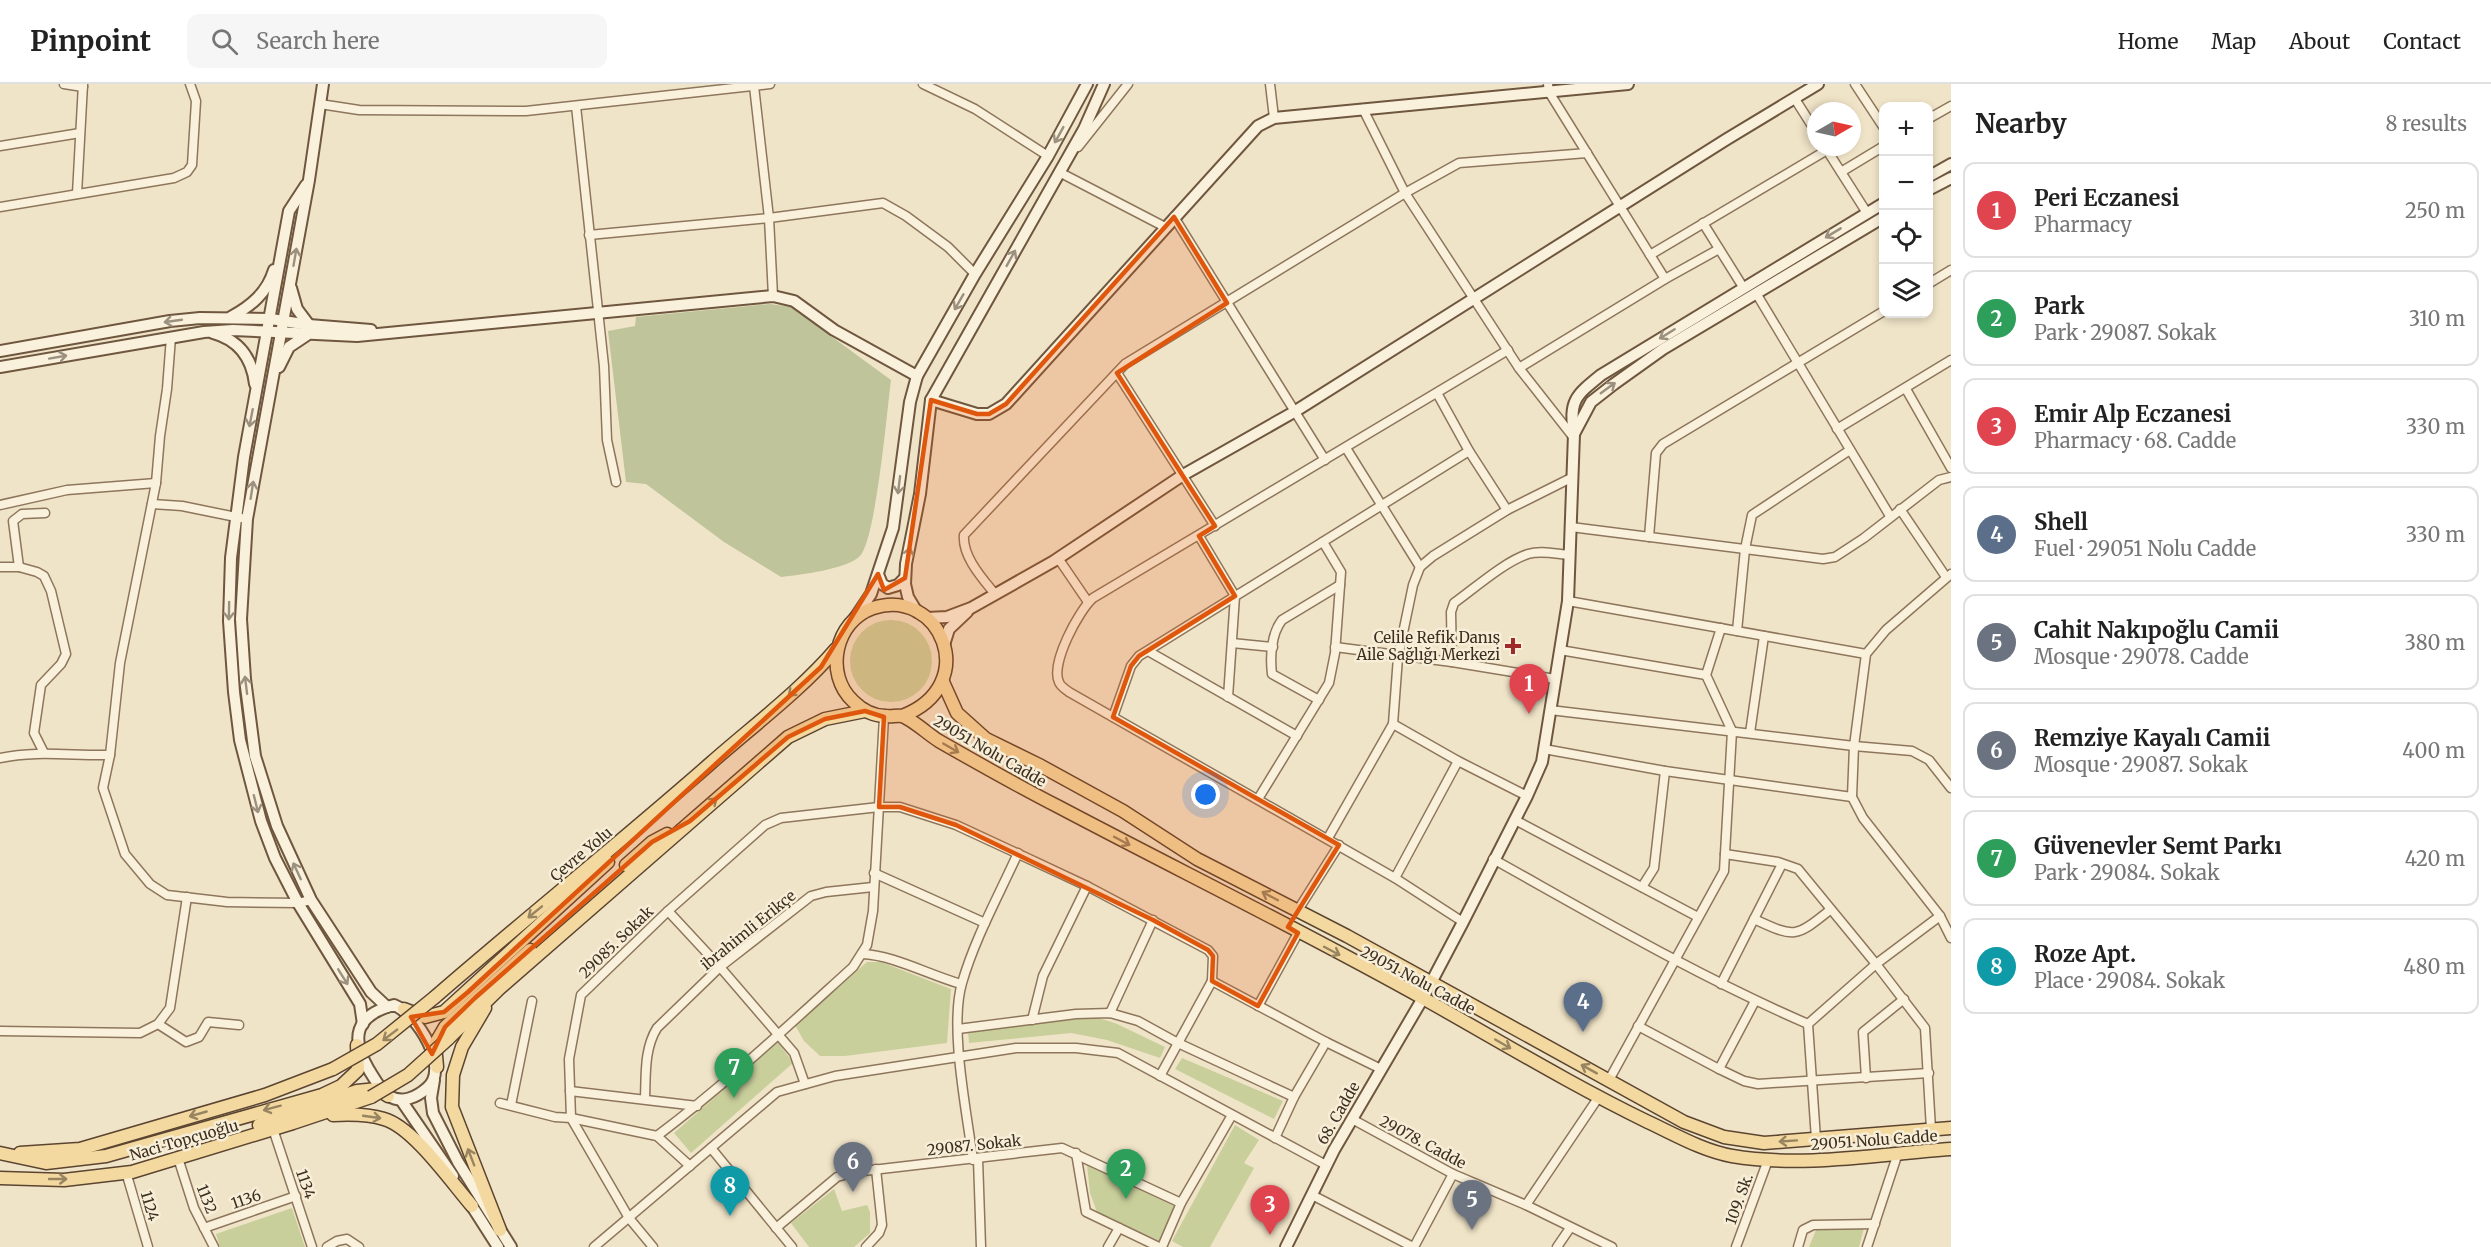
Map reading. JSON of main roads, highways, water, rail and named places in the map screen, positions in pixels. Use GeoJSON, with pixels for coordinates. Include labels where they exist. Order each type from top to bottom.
{"type":"FeatureCollection","features":[{"type":"Feature","properties":{"kind":"main road","name":"29051 Nolu Cadde"},"geometry":{"type":"LineString","coordinates":[[885,605],[901,606],[922,615],[938,631],[944,645],[946,664],[943,682],[933,698],[919,709],[902,716],[884,717],[866,711],[851,700],[840,685],[835,667],[836,649],[854,619],[868,610],[885,605]]}},
{"type":"Feature","properties":{"kind":"main road","name":"Çevre Yolu"},"geometry":{"type":"LineString","coordinates":[[333,1069],[377,1044],[435,997],[676,795],[800,686],[836,649]]}},
{"type":"Feature","properties":{"kind":"main road","name":"29051 Nolu Cadde"},"geometry":{"type":"LineString","coordinates":[[943,682],[957,713],[986,739],[1041,765],[1123,811],[1197,859],[1431,981],[1684,1122],[1724,1137],[1764,1143],[1951,1128]]}},
{"type":"Feature","properties":{"kind":"main road"},"geometry":{"type":"LineString","coordinates":[[500,1230],[452,1107],[453,1075],[462,1047],[494,994],[788,737],[825,719],[866,711]]}},
{"type":"Feature","properties":{"kind":"main road","name":"29051 Nolu Cadde"},"geometry":{"type":"LineString","coordinates":[[902,716],[933,737],[1020,787],[1423,998],[1598,1098],[1679,1137],[1727,1155],[1768,1160],[1818,1159],[1951,1149]]}},
{"type":"Feature","properties":{"kind":"main road"},"geometry":{"type":"LineString","coordinates":[[404,1009],[425,1017],[444,1012],[665,810],[712,762]]}},
{"type":"Feature","properties":{"kind":"main road"},"geometry":{"type":"LineString","coordinates":[[436,1072],[435,1044],[445,1028],[475,998],[652,842],[690,821]]}},
{"type":"Feature","properties":{"kind":"main road","name":"Naci Topçuoğlu"},"geometry":{"type":"LineString","coordinates":[[0,1178],[64,1180],[126,1172],[273,1129],[371,1097],[408,1075],[448,1040],[494,994]]}},
{"type":"Feature","properties":{"kind":"main road"},"geometry":{"type":"LineString","coordinates":[[0,1153],[46,1163],[115,1154],[322,1095],[341,1086],[358,1070],[357,1045]]}},
{"type":"Feature","properties":{"kind":"main road","name":"Naci Topçuoğlu"},"geometry":{"type":"LineString","coordinates":[[0,1153],[80,1149],[265,1095],[333,1069]]}},
{"type":"Feature","properties":{"kind":"main road"},"geometry":{"type":"LineString","coordinates":[[100,1176],[357,1091],[377,1089],[388,1096]]}},
{"type":"Feature","properties":{"kind":"main road"},"geometry":{"type":"LineString","coordinates":[[314,1116],[351,1114],[386,1119],[413,1136],[472,1206]]}},
{"type":"Feature","properties":{"kind":"place","name":"Celile Refik Danış Aile Sağlığı Merkezi"},"geometry":{"type":"Point","coordinates":[1513,646]}},
{"type":"Feature","properties":{"kind":"place","name":"Peri Eczanesi"},"geometry":{"type":"Point","coordinates":[1529,714]}},
{"type":"Feature","properties":{"kind":"place","name":"Shell"},"geometry":{"type":"Point","coordinates":[1583,1032]}},
{"type":"Feature","properties":{"kind":"place","name":"Güvenevler Semt Parkı"},"geometry":{"type":"Point","coordinates":[734,1098]}},
{"type":"Feature","properties":{"kind":"place","name":"Remziye Kayalı Camii"},"geometry":{"type":"Point","coordinates":[853,1192]}},
{"type":"Feature","properties":{"kind":"place","name":"Park"},"geometry":{"type":"Point","coordinates":[1126,1199]}},
{"type":"Feature","properties":{"kind":"place","name":"Roze Apt."},"geometry":{"type":"Point","coordinates":[730,1216]}},
{"type":"Feature","properties":{"kind":"place","name":"Cahit Nakıpoğlu Camii"},"geometry":{"type":"Point","coordinates":[1472,1230]}},
{"type":"Feature","properties":{"kind":"place","name":"Emir Alp Eczanesi"},"geometry":{"type":"Point","coordinates":[1270,1235]}}]}
